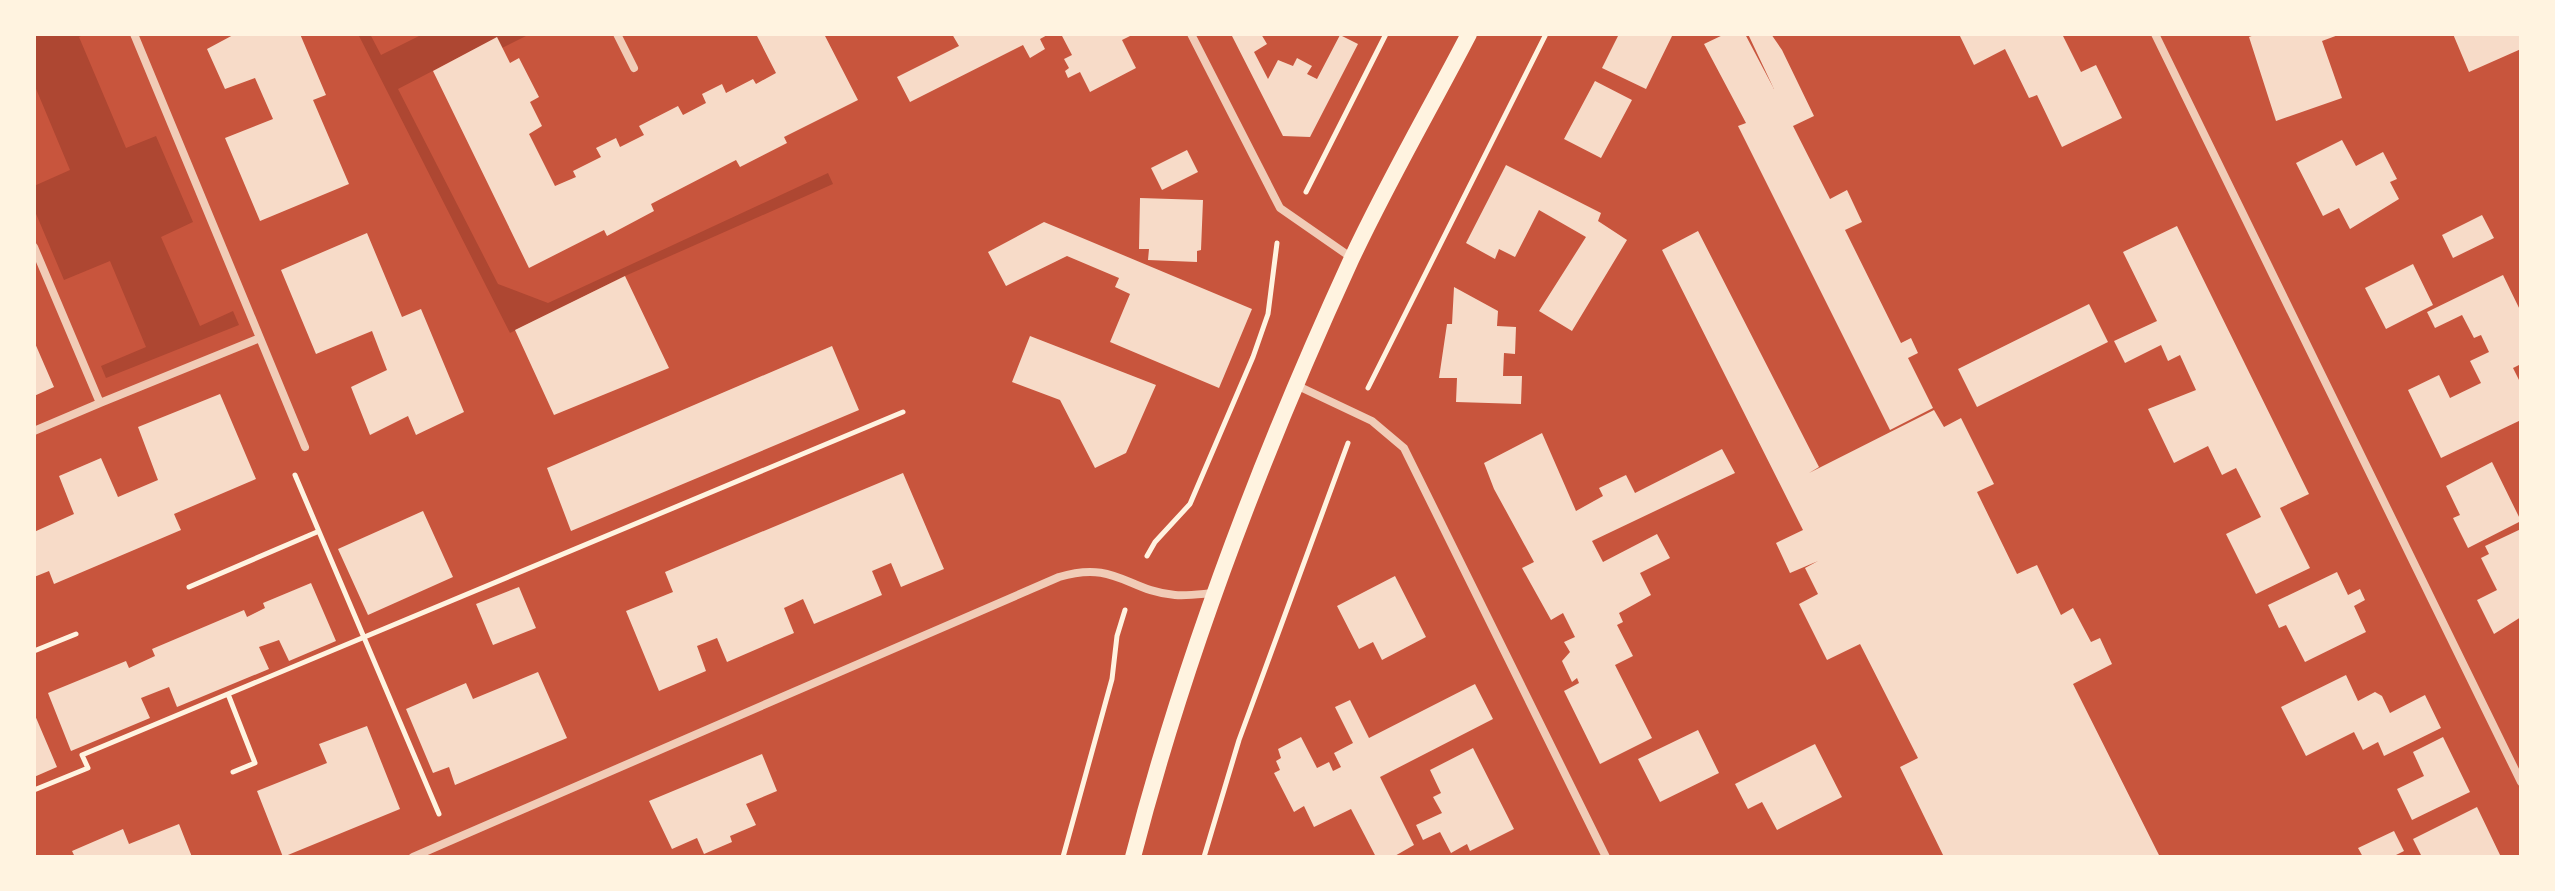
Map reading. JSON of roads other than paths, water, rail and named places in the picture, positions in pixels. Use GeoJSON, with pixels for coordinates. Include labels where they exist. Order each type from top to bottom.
{"type":"FeatureCollection","features":[{"type":"Feature","properties":{"kind":"main road"},"geometry":{"type":"LineString","coordinates":[[1133,857],[1165,735],[1215,593],[1298,386],[1352,258],[1469,34]]}},
{"type":"Feature","properties":{"kind":"street"},"geometry":{"type":"LineString","coordinates":[[134,34],[305,447]]}},
{"type":"Feature","properties":{"kind":"street"},"geometry":{"type":"LineString","coordinates":[[617,34],[634,68]]}},
{"type":"Feature","properties":{"kind":"street"},"geometry":{"type":"LineString","coordinates":[[1191,34],[1280,208],[1352,258]]}},
{"type":"Feature","properties":{"kind":"street"},"geometry":{"type":"LineString","coordinates":[[2155,34],[2521,782]]}},
{"type":"Feature","properties":{"kind":"street"},"geometry":{"type":"LineString","coordinates":[[34,247],[100,403]]}},
{"type":"Feature","properties":{"kind":"street"},"geometry":{"type":"LineString","coordinates":[[34,431],[260,338]]}},
{"type":"Feature","properties":{"kind":"street"},"geometry":{"type":"LineString","coordinates":[[1298,386],[1372,421],[1404,448],[1606,857]]}},
{"type":"Feature","properties":{"kind":"street"},"geometry":{"type":"LineString","coordinates":[[413,857],[1059,577],[1083,570],[1101,571],[1175,595],[1215,593]]}}]}
